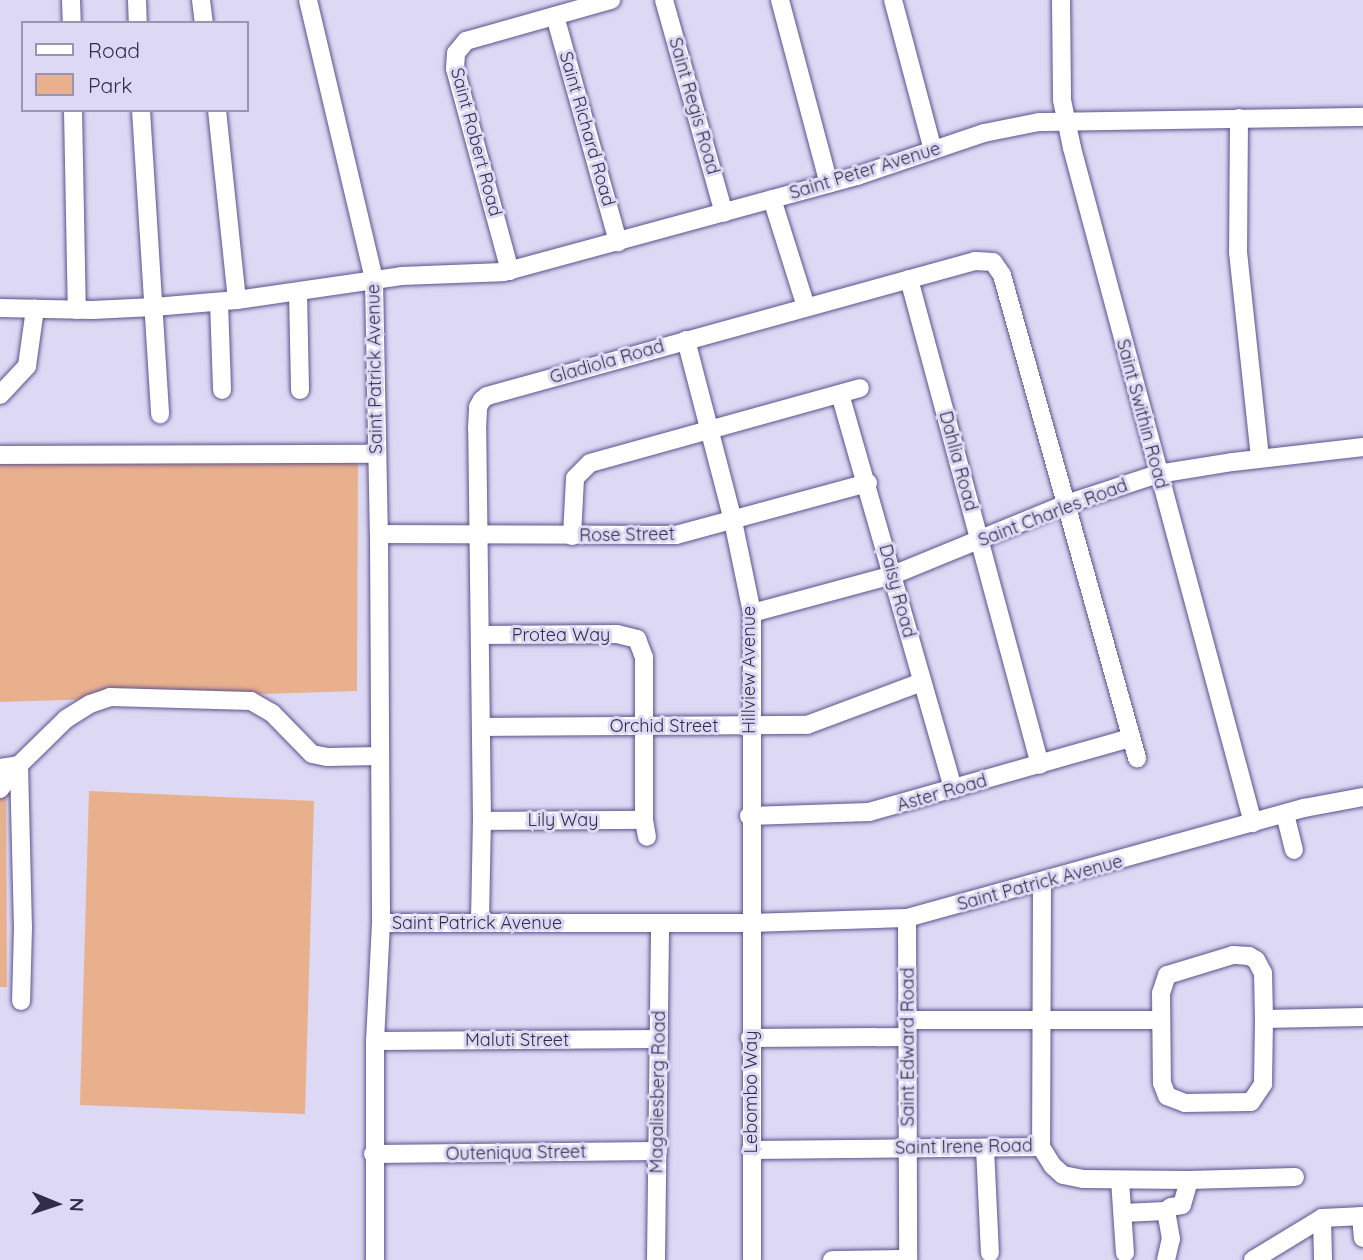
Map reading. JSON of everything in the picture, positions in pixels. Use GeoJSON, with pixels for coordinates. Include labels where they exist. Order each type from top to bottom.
{"type":"FeatureCollection","features":[{"type":"Feature","properties":{"kind":"street"},"geometry":{"type":"LineString","coordinates":[[71,0],[72,21]]}},
{"type":"Feature","properties":{"kind":"street"},"geometry":{"type":"LineString","coordinates":[[137,0],[138,21]]}},
{"type":"Feature","properties":{"kind":"street"},"geometry":{"type":"LineString","coordinates":[[201,0],[204,21]]}},
{"type":"Feature","properties":{"kind":"street","name":"Saint Patrick Avenue"},"geometry":{"type":"LineString","coordinates":[[308,0],[374,280],[379,534],[380,923],[750,923],[907,918],[1042,883],[1284,814],[1363,797]]}},
{"type":"Feature","properties":{"kind":"street","name":"Saint Robert Road"},"geometry":{"type":"LineString","coordinates":[[510,271],[455,60],[460,46],[466,41],[609,0]]}},
{"type":"Feature","properties":{"kind":"street","name":"Saint Regis Road"},"geometry":{"type":"LineString","coordinates":[[664,0],[724,212]]}},
{"type":"Feature","properties":{"kind":"street"},"geometry":{"type":"LineString","coordinates":[[780,0],[829,184]]}},
{"type":"Feature","properties":{"kind":"street"},"geometry":{"type":"LineString","coordinates":[[893,0],[933,150]]}},
{"type":"Feature","properties":{"kind":"street","name":"Saint Swithin Road"},"geometry":{"type":"LineString","coordinates":[[1061,0],[1062,100],[1065,121],[1253,823]]}},
{"type":"Feature","properties":{"kind":"street","name":"Saint Richard Road"},"geometry":{"type":"LineString","coordinates":[[555,16],[618,242]]}},
{"type":"Feature","properties":{"kind":"street"},"geometry":{"type":"LineString","coordinates":[[73,112],[77,310]]}},
{"type":"Feature","properties":{"kind":"street"},"geometry":{"type":"LineString","coordinates":[[141,112],[160,414]]}},
{"type":"Feature","properties":{"kind":"street"},"geometry":{"type":"LineString","coordinates":[[217,112],[237,300]]}},
{"type":"Feature","properties":{"kind":"street","name":"Saint Peter Avenue"},"geometry":{"type":"LineString","coordinates":[[0,308],[77,310],[154,307],[237,300],[401,276],[510,271],[829,184],[984,133],[1039,122],[1363,117]]}},
{"type":"Feature","properties":{"kind":"street"},"geometry":{"type":"LineString","coordinates":[[1240,118],[1238,252],[1260,458]]}},
{"type":"Feature","properties":{"kind":"street"},"geometry":{"type":"LineString","coordinates":[[772,199],[806,307]]}},
{"type":"Feature","properties":{"kind":"street","name":"Gladiola Road"},"geometry":{"type":"LineString","coordinates":[[480,921],[482,727],[477,429],[478,407],[487,396],[975,261],[993,262],[999,267],[1067,504]]}},
{"type":"Feature","properties":{"kind":"street","name":"Dahlia Road"},"geometry":{"type":"LineString","coordinates":[[909,279],[1040,765]]}},
{"type":"Feature","properties":{"kind":"street"},"geometry":{"type":"LineString","coordinates":[[298,292],[300,390]]}},
{"type":"Feature","properties":{"kind":"street"},"geometry":{"type":"LineString","coordinates":[[219,302],[222,390]]}},
{"type":"Feature","properties":{"kind":"street"},"geometry":{"type":"LineString","coordinates":[[0,395],[27,366],[35,309]]}},
{"type":"Feature","properties":{"kind":"street","name":"Hillview Avenue"},"geometry":{"type":"LineString","coordinates":[[686,340],[733,520],[751,613],[750,923]]}},
{"type":"Feature","properties":{"kind":"street"},"geometry":{"type":"LineString","coordinates":[[572,536],[573,486],[583,467],[860,388]]}},
{"type":"Feature","properties":{"kind":"street","name":"Daisy Road"},"geometry":{"type":"LineString","coordinates":[[840,394],[868,483],[953,789]]}},
{"type":"Feature","properties":{"kind":"street","name":"Saint Charles Road"},"geometry":{"type":"LineString","coordinates":[[751,613],[893,575],[1067,504],[1158,474],[1260,458],[1363,447]]}},
{"type":"Feature","properties":{"kind":"street"},"geometry":{"type":"LineString","coordinates":[[0,455],[377,454]]}},
{"type":"Feature","properties":{"kind":"street","name":"Rose Street"},"geometry":{"type":"LineString","coordinates":[[379,534],[479,537],[676,535],[868,483]]}},
{"type":"Feature","properties":{"kind":"street"},"geometry":{"type":"LineString","coordinates":[[1067,504],[1137,758]]}},
{"type":"Feature","properties":{"kind":"street","name":"Protea Way"},"geometry":{"type":"LineString","coordinates":[[481,635],[617,634],[637,639],[644,657],[645,726]]}},
{"type":"Feature","properties":{"kind":"street","name":"Orchid Street"},"geometry":{"type":"LineString","coordinates":[[482,727],[749,726],[818,723],[922,681]]}},
{"type":"Feature","properties":{"kind":"street"},"geometry":{"type":"LineString","coordinates":[[0,789],[19,765],[66,719],[90,704],[110,698],[251,701],[272,713],[312,754],[380,756]]}},
{"type":"Feature","properties":{"kind":"street","name":"Lily Way"},"geometry":{"type":"LineString","coordinates":[[482,821],[646,829],[645,726]]}},
{"type":"Feature","properties":{"kind":"street","name":"Aster Road"},"geometry":{"type":"LineString","coordinates":[[749,816],[869,812],[1131,738]]}},
{"type":"Feature","properties":{"kind":"street"},"geometry":{"type":"LineString","coordinates":[[0,768],[19,765]]}},
{"type":"Feature","properties":{"kind":"street"},"geometry":{"type":"LineString","coordinates":[[19,765],[23,927],[21,1001]]}},
{"type":"Feature","properties":{"kind":"street"},"geometry":{"type":"LineString","coordinates":[[1284,814],[1294,849]]}},
{"type":"Feature","properties":{"kind":"street","name":"Saint Irene Road"},"geometry":{"type":"LineString","coordinates":[[751,1150],[1041,1147],[1042,883]]}},
{"type":"Feature","properties":{"kind":"street","name":"Saint Edward Road"},"geometry":{"type":"LineString","coordinates":[[907,918],[908,1260]]}},
{"type":"Feature","properties":{"kind":"street"},"geometry":{"type":"LineString","coordinates":[[375,1260],[373,1154],[380,923]]}},
{"type":"Feature","properties":{"kind":"street","name":"Magaliesberg Road"},"geometry":{"type":"LineString","coordinates":[[656,1260],[660,923]]}},
{"type":"Feature","properties":{"kind":"street","name":"Lebombo Way"},"geometry":{"type":"LineString","coordinates":[[750,923],[752,1260]]}},
{"type":"Feature","properties":{"kind":"street"},"geometry":{"type":"LineString","coordinates":[[1241,954],[1256,960],[1260,965],[1264,1019],[1260,1092],[1251,1102],[1175,1102],[1167,1096],[1162,1083],[1161,1020],[1162,986],[1167,975],[1241,954]]}},
{"type":"Feature","properties":{"kind":"street"},"geometry":{"type":"LineString","coordinates":[[1264,1019],[1363,1017]]}},
{"type":"Feature","properties":{"kind":"street"},"geometry":{"type":"LineString","coordinates":[[750,1038],[1042,1020],[1161,1020]]}},
{"type":"Feature","properties":{"kind":"street","name":"Maluti Street"},"geometry":{"type":"LineString","coordinates":[[375,1041],[659,1040]]}},
{"type":"Feature","properties":{"kind":"street"},"geometry":{"type":"LineString","coordinates":[[1041,1147],[1053,1166],[1063,1175],[1120,1180],[1295,1177]]}},
{"type":"Feature","properties":{"kind":"street"},"geometry":{"type":"LineString","coordinates":[[985,1148],[990,1253]]}},
{"type":"Feature","properties":{"kind":"street","name":"Outeniqua Street"},"geometry":{"type":"LineString","coordinates":[[373,1154],[658,1151]]}},
{"type":"Feature","properties":{"kind":"street"},"geometry":{"type":"LineString","coordinates":[[1120,1180],[1125,1253]]}},
{"type":"Feature","properties":{"kind":"street"},"geometry":{"type":"LineString","coordinates":[[1123,1213],[1166,1211],[1183,1203],[1189,1180]]}},
{"type":"Feature","properties":{"kind":"street"},"geometry":{"type":"LineString","coordinates":[[1166,1211],[1171,1239],[1166,1260]]}},
{"type":"Feature","properties":{"kind":"street"},"geometry":{"type":"LineString","coordinates":[[1253,1260],[1322,1218],[1362,1216],[1363,1238]]}},
{"type":"Feature","properties":{"kind":"street"},"geometry":{"type":"LineString","coordinates":[[1322,1218],[1323,1260]]}},
{"type":"Feature","properties":{"kind":"street"},"geometry":{"type":"LineString","coordinates":[[832,1260],[908,1260]]}},
{"type":"Feature","properties":{"kind":"green space"},"geometry":{"type":"Polygon","coordinates":[[[358,457],[357,691],[0,702],[0,460],[358,457]]]}},
{"type":"Feature","properties":{"kind":"green space"},"geometry":{"type":"Polygon","coordinates":[[[0,785],[6,786],[7,987],[0,987],[0,785]]]}},
{"type":"Feature","properties":{"kind":"green space"},"geometry":{"type":"Polygon","coordinates":[[[89,791],[314,801],[305,1114],[80,1105],[89,791]]]}}]}
